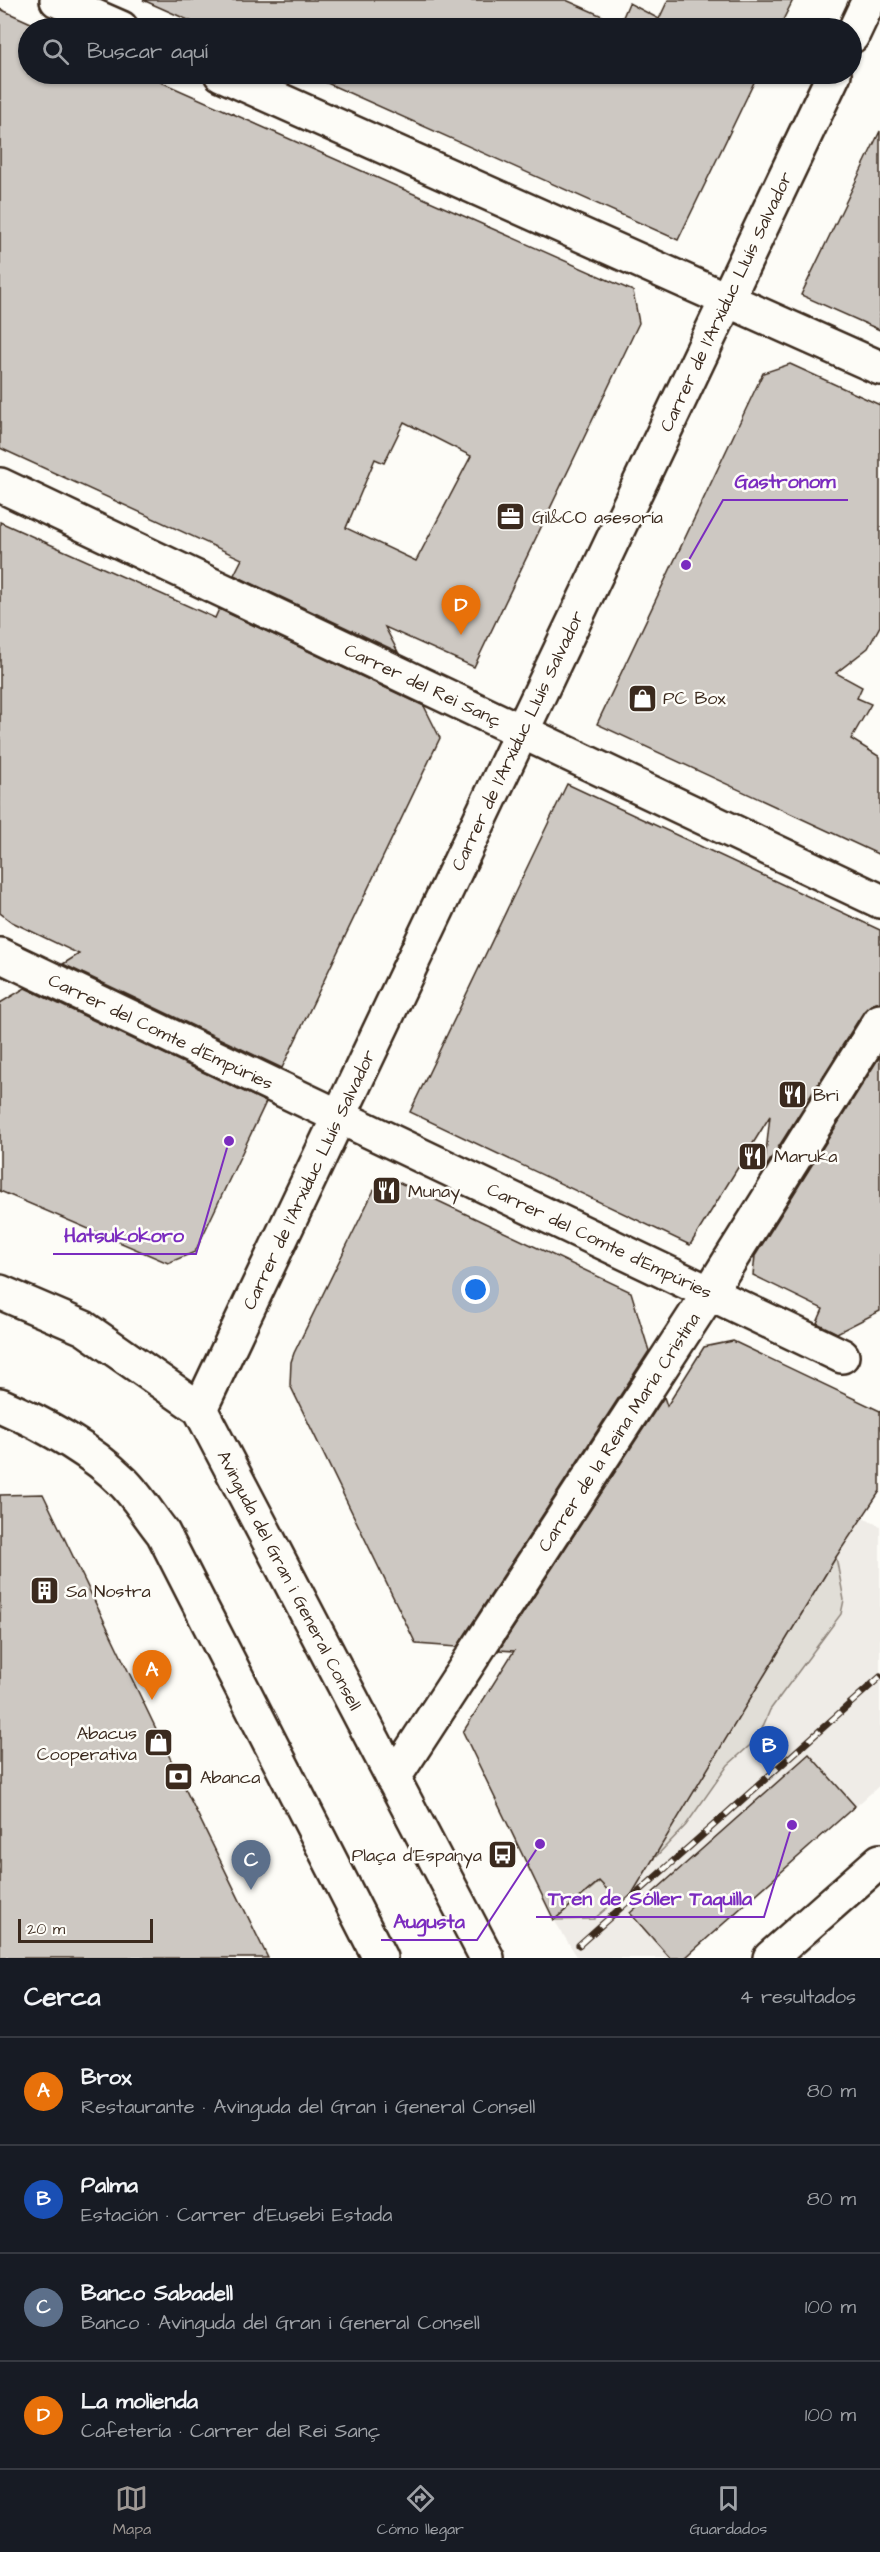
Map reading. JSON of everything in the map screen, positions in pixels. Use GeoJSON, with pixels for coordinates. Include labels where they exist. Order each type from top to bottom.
{"type":"FeatureCollection","features":[{"type":"Feature","properties":{"kind":"street"},"geometry":{"type":"LineString","coordinates":[[57,0],[121,18]]}},
{"type":"Feature","properties":{"kind":"street"},"geometry":{"type":"LineString","coordinates":[[860,18],[869,0]]}},
{"type":"Feature","properties":{"kind":"street"},"geometry":{"type":"LineString","coordinates":[[243,84],[880,369]]}},
{"type":"Feature","properties":{"kind":"street","name":"Carrer de l'Arxiduc Lluís Salvador"},"geometry":{"type":"LineString","coordinates":[[200,1409],[829,84]]}},
{"type":"Feature","properties":{"kind":"street","name":"Carrer del Rei Sanç"},"geometry":{"type":"LineString","coordinates":[[0,485],[880,901]]}},
{"type":"Feature","properties":{"kind":"street","name":"Carrer del Comte d'Empúries"},"geometry":{"type":"LineString","coordinates":[[0,955],[842,1356]]}},
{"type":"Feature","properties":{"kind":"street","name":"Carrer de la Reina Maria Cristina"},"geometry":{"type":"LineString","coordinates":[[393,1779],[710,1292],[880,1021]]}},
{"type":"Feature","properties":{"kind":"street","name":"Avinguda del Gran i General Consell"},"geometry":{"type":"LineString","coordinates":[[0,1292],[84,1328],[200,1409],[487,1958]]}},
{"type":"Feature","properties":{"kind":"street"},"geometry":{"type":"LineString","coordinates":[[0,1405],[36,1421],[83,1450],[123,1482],[163,1533],[380,1958]]}},
{"type":"Feature","properties":{"kind":"street"},"geometry":{"type":"LineString","coordinates":[[770,1958],[880,1861]]}},
{"type":"Feature","properties":{"kind":"shaded area"},"geometry":{"type":"Polygon","coordinates":[[[863,1518],[880,1526],[880,1785],[685,1958],[578,1958],[554,1920],[680,1814],[836,1557],[863,1518]]]}},
{"type":"Feature","properties":{"kind":"shaded area"},"geometry":{"type":"Polygon","coordinates":[[[836,1557],[844,1600],[841,1614],[770,1710],[758,1738],[728,1765],[686,1825],[607,1908],[594,1919],[554,1920],[680,1814],[836,1557]]]}},
{"type":"Feature","properties":{"kind":"building"},"geometry":{"type":"Polygon","coordinates":[[[143,0],[566,0],[606,18],[184,18],[143,0]]]}},
{"type":"Feature","properties":{"kind":"building"},"geometry":{"type":"Polygon","coordinates":[[[668,0],[793,0],[784,18],[659,18],[668,0]]]}},
{"type":"Feature","properties":{"kind":"building"},"geometry":{"type":"Polygon","coordinates":[[[629,3],[657,18],[623,18],[629,3]]]}},
{"type":"Feature","properties":{"kind":"building"},"geometry":{"type":"Polygon","coordinates":[[[0,9],[20,18],[18,18],[18,84],[166,84],[633,291],[639,323],[474,667],[385,627],[398,652],[234,575],[242,559],[0,448],[0,9]],[[404,422],[384,463],[375,459],[346,528],[416,561],[471,456],[404,422]]]}},
{"type":"Feature","properties":{"kind":"building"},"geometry":{"type":"Polygon","coordinates":[[[329,84],[753,84],[678,240],[329,84]]]}},
{"type":"Feature","properties":{"kind":"building"},"geometry":{"type":"Polygon","coordinates":[[[880,131],[880,330],[801,295],[880,131]]]}},
{"type":"Feature","properties":{"kind":"building"},"geometry":{"type":"Polygon","coordinates":[[[790,364],[880,405],[880,626],[868,648],[836,673],[862,687],[857,698],[871,704],[851,739],[880,757],[880,855],[597,724],[763,373],[790,364]]]}},
{"type":"Feature","properties":{"kind":"building"},"geometry":{"type":"Polygon","coordinates":[[[0,522],[215,618],[219,609],[424,706],[440,738],[282,1068],[63,964],[79,954],[12,922],[0,913],[0,522]]]}},
{"type":"Feature","properties":{"kind":"building"},"geometry":{"type":"Polygon","coordinates":[[[567,784],[880,930],[880,1002],[864,1011],[764,1170],[770,1116],[690,1245],[410,1112],[567,784]]]}},
{"type":"Feature","properties":{"kind":"building"},"geometry":{"type":"Polygon","coordinates":[[[25,988],[266,1102],[195,1252],[168,1263],[0,1191],[0,1003],[25,988]]]}},
{"type":"Feature","properties":{"kind":"building"},"geometry":{"type":"Polygon","coordinates":[[[880,1056],[880,1311],[837,1333],[817,1323],[823,1309],[753,1275],[755,1256],[880,1056]]]}},
{"type":"Feature","properties":{"kind":"building"},"geometry":{"type":"Polygon","coordinates":[[[398,1182],[631,1292],[649,1351],[457,1647],[416,1644],[290,1385],[291,1362],[294,1353],[374,1190],[398,1182]]]}},
{"type":"Feature","properties":{"kind":"building"},"geometry":{"type":"Polygon","coordinates":[[[733,1341],[880,1411],[880,1491],[836,1557],[624,1907],[599,1881],[554,1920],[463,1732],[514,1651],[499,1650],[664,1397],[667,1406],[704,1347],[733,1341]]]}},
{"type":"Feature","properties":{"kind":"building"},"geometry":{"type":"Polygon","coordinates":[[[43,1494],[268,1958],[0,1958],[0,1495],[43,1494]]]}},
{"type":"Feature","properties":{"kind":"building"},"geometry":{"type":"Polygon","coordinates":[[[809,1754],[855,1806],[685,1958],[670,1958],[630,1913],[809,1754]]]}},
{"type":"Feature","properties":{"kind":"railway"},"geometry":{"type":"LineString","coordinates":[[579,1945],[880,1677]]}},
{"type":"Feature","properties":{"kind":"place","name":"Gil&CO asesoría"},"geometry":{"type":"Point","coordinates":[511,517]}},
{"type":"Feature","properties":{"kind":"place","name":"Gastronom"},"geometry":{"type":"Point","coordinates":[686,565]}},
{"type":"Feature","properties":{"kind":"place","name":"La molienda"},"geometry":{"type":"Point","coordinates":[461,635]}},
{"type":"Feature","properties":{"kind":"place","name":"PC Box"},"geometry":{"type":"Point","coordinates":[642,698]}},
{"type":"Feature","properties":{"kind":"place","name":"Bri"},"geometry":{"type":"Point","coordinates":[792,1095]}},
{"type":"Feature","properties":{"kind":"place","name":"Hatsukokoro"},"geometry":{"type":"Point","coordinates":[229,1141]}},
{"type":"Feature","properties":{"kind":"place","name":"Maruka"},"geometry":{"type":"Point","coordinates":[753,1156]}},
{"type":"Feature","properties":{"kind":"place","name":"Munay"},"geometry":{"type":"Point","coordinates":[387,1191]}},
{"type":"Feature","properties":{"kind":"place","name":"Sa Nostra"},"geometry":{"type":"Point","coordinates":[45,1591]}},
{"type":"Feature","properties":{"kind":"place","name":"Brox"},"geometry":{"type":"Point","coordinates":[152,1700]}},
{"type":"Feature","properties":{"kind":"place","name":"Abacus Cooperativa"},"geometry":{"type":"Point","coordinates":[158,1743]}},
{"type":"Feature","properties":{"kind":"place","name":"Palma"},"geometry":{"type":"Point","coordinates":[769,1776]}},
{"type":"Feature","properties":{"kind":"place","name":"Abanca"},"geometry":{"type":"Point","coordinates":[179,1777]}},
{"type":"Feature","properties":{"kind":"place","name":"Tren de Sóller Taquilla"},"geometry":{"type":"Point","coordinates":[792,1825]}},
{"type":"Feature","properties":{"kind":"place","name":"Augusta"},"geometry":{"type":"Point","coordinates":[540,1844]}},
{"type":"Feature","properties":{"kind":"place","name":"Plaça d'Espanya"},"geometry":{"type":"Point","coordinates":[503,1855]}},
{"type":"Feature","properties":{"kind":"place","name":"Banco Sabadell"},"geometry":{"type":"Point","coordinates":[251,1890]}}]}
